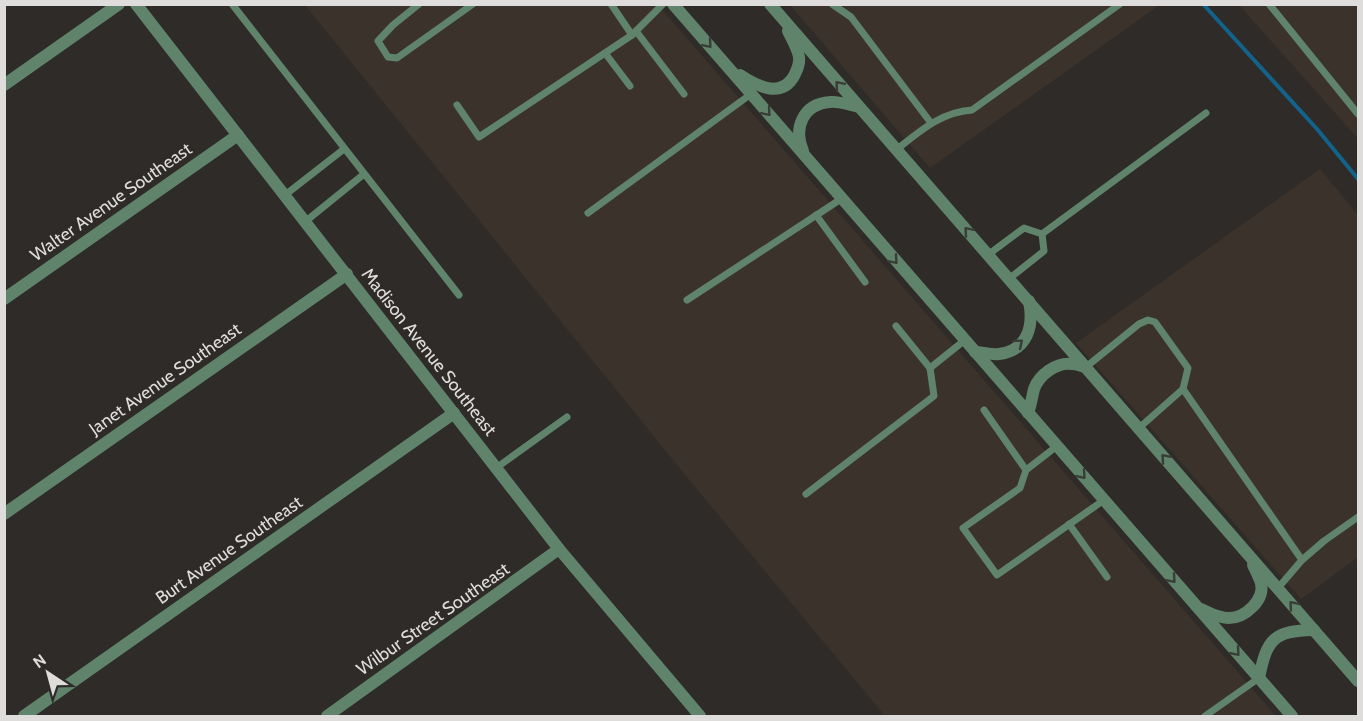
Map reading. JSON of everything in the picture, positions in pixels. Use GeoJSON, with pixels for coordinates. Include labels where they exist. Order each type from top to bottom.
{"type":"FeatureCollection","features":[{"type":"Feature","properties":{"kind":"street"},"geometry":{"type":"LineString","coordinates":[[4,85],[119,4]]}},
{"type":"Feature","properties":{"kind":"street","name":"Madison Avenue Southeast"},"geometry":{"type":"LineString","coordinates":[[136,4],[559,549],[700,717]]}},
{"type":"Feature","properties":{"kind":"street"},"geometry":{"type":"LineString","coordinates":[[673,4],[1292,717]]}},
{"type":"Feature","properties":{"kind":"street"},"geometry":{"type":"LineString","coordinates":[[770,4],[1359,681]]}},
{"type":"Feature","properties":{"kind":"street"},"geometry":{"type":"LineString","coordinates":[[728,68],[763,88],[786,85],[799,65],[800,56],[783,19]]}},
{"type":"Feature","properties":{"kind":"street"},"geometry":{"type":"LineString","coordinates":[[805,157],[798,140],[798,130],[807,112],[818,104],[832,101],[859,107]]}},
{"type":"Feature","properties":{"kind":"street","name":"Walter Avenue Southeast"},"geometry":{"type":"LineString","coordinates":[[4,299],[238,135]]}},
{"type":"Feature","properties":{"kind":"street","name":"Janet Avenue Southeast"},"geometry":{"type":"LineString","coordinates":[[4,514],[347,274]]}},
{"type":"Feature","properties":{"kind":"street"},"geometry":{"type":"LineString","coordinates":[[975,352],[1000,354],[1026,339],[1032,316],[1029,300]]}},
{"type":"Feature","properties":{"kind":"street"},"geometry":{"type":"LineString","coordinates":[[1028,412],[1038,381],[1044,375],[1062,365],[1071,363],[1086,367]]}},
{"type":"Feature","properties":{"kind":"street","name":"Burt Avenue Southeast"},"geometry":{"type":"LineString","coordinates":[[24,717],[454,413]]}},
{"type":"Feature","properties":{"kind":"street","name":"Wilbur Street Southeast"},"geometry":{"type":"LineString","coordinates":[[327,717],[559,549]]}},
{"type":"Feature","properties":{"kind":"street"},"geometry":{"type":"LineString","coordinates":[[1197,608],[1218,617],[1235,618],[1248,611],[1256,603],[1261,594],[1262,584],[1245,550]]}},
{"type":"Feature","properties":{"kind":"street"},"geometry":{"type":"LineString","coordinates":[[1259,678],[1262,660],[1270,643],[1279,636],[1293,631],[1314,630]]}},
{"type":"Feature","properties":{"kind":"lane"},"geometry":{"type":"LineString","coordinates":[[232,4],[459,296]]}},
{"type":"Feature","properties":{"kind":"lane"},"geometry":{"type":"LineString","coordinates":[[419,4],[393,25],[378,41],[388,57],[397,58],[473,4]]}},
{"type":"Feature","properties":{"kind":"lane"},"geometry":{"type":"LineString","coordinates":[[611,4],[684,94]]}},
{"type":"Feature","properties":{"kind":"lane"},"geometry":{"type":"LineString","coordinates":[[457,105],[479,137],[634,33],[663,4]]}},
{"type":"Feature","properties":{"kind":"lane"},"geometry":{"type":"LineString","coordinates":[[832,4],[851,17],[931,123]]}},
{"type":"Feature","properties":{"kind":"lane"},"geometry":{"type":"LineString","coordinates":[[896,150],[931,123],[956,111],[972,111],[1120,4]]}},
{"type":"Feature","properties":{"kind":"lane"},"geometry":{"type":"LineString","coordinates":[[1269,4],[1359,114]]}},
{"type":"Feature","properties":{"kind":"lane"},"geometry":{"type":"LineString","coordinates":[[605,53],[630,86]]}},
{"type":"Feature","properties":{"kind":"lane"},"geometry":{"type":"LineString","coordinates":[[588,213],[751,94]]}},
{"type":"Feature","properties":{"kind":"lane"},"geometry":{"type":"LineString","coordinates":[[1042,234],[1206,113]]}},
{"type":"Feature","properties":{"kind":"lane"},"geometry":{"type":"LineString","coordinates":[[285,195],[344,149]]}},
{"type":"Feature","properties":{"kind":"lane"},"geometry":{"type":"LineString","coordinates":[[306,221],[364,174]]}},
{"type":"Feature","properties":{"kind":"lane"},"geometry":{"type":"LineString","coordinates":[[687,300],[841,199]]}},
{"type":"Feature","properties":{"kind":"lane"},"geometry":{"type":"LineString","coordinates":[[816,216],[865,282]]}},
{"type":"Feature","properties":{"kind":"lane"},"geometry":{"type":"LineString","coordinates":[[989,254],[1024,228],[1042,234]]}},
{"type":"Feature","properties":{"kind":"lane"},"geometry":{"type":"LineString","coordinates":[[1010,278],[1044,251],[1042,234]]}},
{"type":"Feature","properties":{"kind":"lane"},"geometry":{"type":"LineString","coordinates":[[1086,367],[1138,324],[1148,320],[1155,322],[1188,368],[1182,389],[1139,428]]}},
{"type":"Feature","properties":{"kind":"lane"},"geometry":{"type":"LineString","coordinates":[[806,494],[934,396],[930,368],[896,326]]}},
{"type":"Feature","properties":{"kind":"lane"},"geometry":{"type":"LineString","coordinates":[[930,368],[965,340]]}},
{"type":"Feature","properties":{"kind":"lane"},"geometry":{"type":"LineString","coordinates":[[1182,389],[1302,560]]}},
{"type":"Feature","properties":{"kind":"lane"},"geometry":{"type":"LineString","coordinates":[[984,410],[1026,470]]}},
{"type":"Feature","properties":{"kind":"lane"},"geometry":{"type":"LineString","coordinates":[[496,468],[567,417]]}},
{"type":"Feature","properties":{"kind":"lane"},"geometry":{"type":"LineString","coordinates":[[1058,446],[1026,470],[1020,488],[963,528],[997,575],[1104,500]]}},
{"type":"Feature","properties":{"kind":"lane"},"geometry":{"type":"LineString","coordinates":[[1278,588],[1302,560],[1324,541],[1359,517]]}},
{"type":"Feature","properties":{"kind":"lane"},"geometry":{"type":"LineString","coordinates":[[1069,524],[1107,577]]}},
{"type":"Feature","properties":{"kind":"lane"},"geometry":{"type":"LineString","coordinates":[[1205,717],[1259,678]]}},
{"type":"Feature","properties":{"kind":"shaded area"},"geometry":{"type":"Polygon","coordinates":[[[1156,4],[1158,6],[930,168],[790,5],[1156,4]]]}},
{"type":"Feature","properties":{"kind":"shaded area"},"geometry":{"type":"Polygon","coordinates":[[[305,5],[658,5],[1276,716],[885,716],[682,471],[305,5]]]}},
{"type":"Feature","properties":{"kind":"shaded area"},"geometry":{"type":"Polygon","coordinates":[[[1239,5],[1358,5],[1358,139],[1353,133],[1239,5]]]}},
{"type":"Feature","properties":{"kind":"shaded area"},"geometry":{"type":"Polygon","coordinates":[[[1320,169],[1358,215],[1358,557],[1301,599],[1076,343],[1320,169]]]}},
{"type":"Feature","properties":{"kind":"waterway"},"geometry":{"type":"LineString","coordinates":[[1203,4],[1317,129],[1358,179]]}}]}
